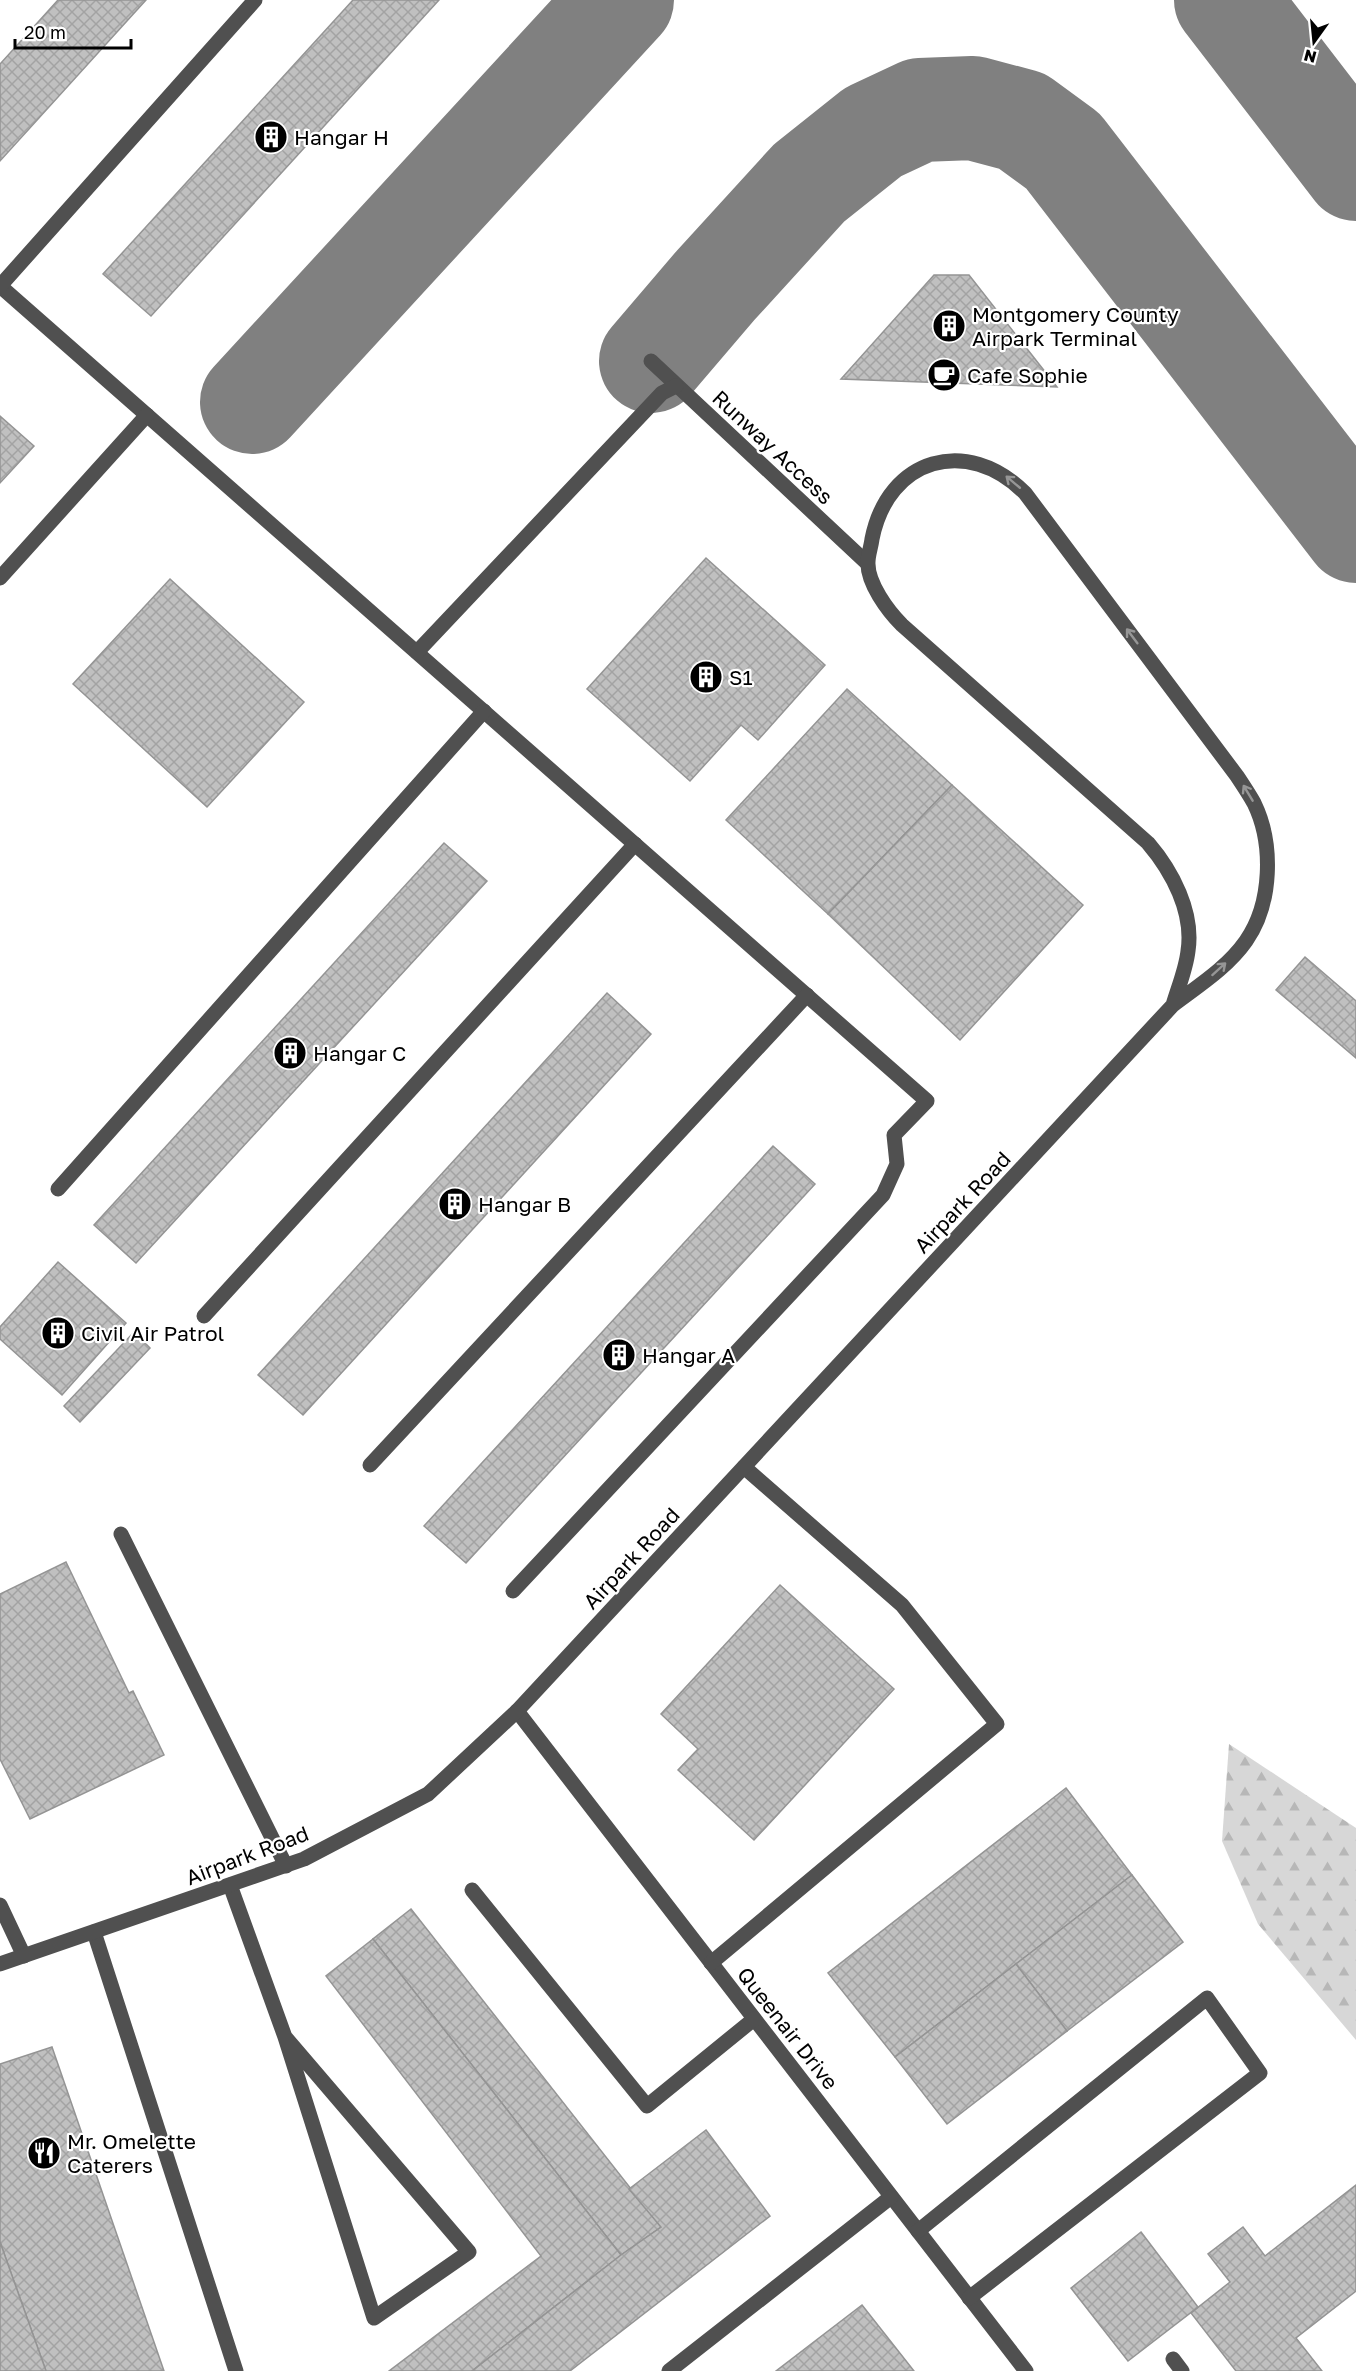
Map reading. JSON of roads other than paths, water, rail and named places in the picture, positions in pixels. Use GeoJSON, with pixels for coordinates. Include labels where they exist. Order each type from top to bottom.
{"type":"FeatureCollection","features":[{"type":"Feature","properties":{"kind":"street"},"geometry":{"type":"LineString","coordinates":[[255,0],[0,286],[927,1101],[894,1135],[897,1164],[883,1195],[513,1591]]}},
{"type":"Feature","properties":{"kind":"street","name":"Runway Access"},"geometry":{"type":"LineString","coordinates":[[651,361],[675,386],[867,563]]}},
{"type":"Feature","properties":{"kind":"street"},"geometry":{"type":"LineString","coordinates":[[417,652],[662,393],[675,386]]}},
{"type":"Feature","properties":{"kind":"street"},"geometry":{"type":"LineString","coordinates":[[0,578],[147,415]]}},
{"type":"Feature","properties":{"kind":"street","name":"Airpark Road"},"geometry":{"type":"LineString","coordinates":[[0,1964],[304,1859],[428,1794],[517,1711],[1173,1005],[1231,958],[1246,940],[1258,918],[1267,871],[1265,837],[1254,804],[1237,776],[1025,493],[1012,480],[997,470],[955,459],[935,462],[920,468],[903,479],[890,494],[875,522],[867,563]]}},
{"type":"Feature","properties":{"kind":"street"},"geometry":{"type":"LineString","coordinates":[[867,563],[878,595],[887,611],[1148,843],[1161,859],[1176,885],[1189,930],[1188,951],[1173,1005]]}},
{"type":"Feature","properties":{"kind":"street"},"geometry":{"type":"LineString","coordinates":[[58,1189],[484,711]]}},
{"type":"Feature","properties":{"kind":"street"},"geometry":{"type":"LineString","coordinates":[[204,1316],[635,844]]}},
{"type":"Feature","properties":{"kind":"street"},"geometry":{"type":"LineString","coordinates":[[370,1465],[807,995]]}},
{"type":"Feature","properties":{"kind":"street"},"geometry":{"type":"LineString","coordinates":[[711,1964],[998,1724],[902,1605],[744,1467]]}},
{"type":"Feature","properties":{"kind":"street"},"geometry":{"type":"LineString","coordinates":[[121,1534],[286,1866]]}},
{"type":"Feature","properties":{"kind":"street","name":"Queenair Drive"},"geometry":{"type":"LineString","coordinates":[[517,1711],[1026,2371]]}},
{"type":"Feature","properties":{"kind":"street"},"geometry":{"type":"LineString","coordinates":[[230,1885],[285,2037],[374,2318],[469,2252],[285,2037]]}},
{"type":"Feature","properties":{"kind":"street"},"geometry":{"type":"LineString","coordinates":[[472,1890],[647,2106],[754,2019]]}},
{"type":"Feature","properties":{"kind":"street"},"geometry":{"type":"LineString","coordinates":[[0,1905],[24,1956]]}},
{"type":"Feature","properties":{"kind":"street"},"geometry":{"type":"LineString","coordinates":[[94,1932],[236,2371]]}},
{"type":"Feature","properties":{"kind":"street"},"geometry":{"type":"LineString","coordinates":[[918,2231],[1207,1998],[1260,2073],[969,2298]]}},
{"type":"Feature","properties":{"kind":"street"},"geometry":{"type":"LineString","coordinates":[[669,2371],[891,2197]]}},
{"type":"Feature","properties":{"kind":"place","name":"Hangar H"},"geometry":{"type":"Point","coordinates":[271,137]}},
{"type":"Feature","properties":{"kind":"place","name":"Montgomery County Airpark Terminal"},"geometry":{"type":"Point","coordinates":[949,326]}},
{"type":"Feature","properties":{"kind":"place","name":"Cafe Sophie"},"geometry":{"type":"Point","coordinates":[944,375]}},
{"type":"Feature","properties":{"kind":"place","name":"S1"},"geometry":{"type":"Point","coordinates":[706,677]}},
{"type":"Feature","properties":{"kind":"place","name":"Hangar C"},"geometry":{"type":"Point","coordinates":[290,1053]}},
{"type":"Feature","properties":{"kind":"place","name":"Hangar B"},"geometry":{"type":"Point","coordinates":[455,1204]}},
{"type":"Feature","properties":{"kind":"place","name":"Civil Air Patrol"},"geometry":{"type":"Point","coordinates":[58,1333]}},
{"type":"Feature","properties":{"kind":"place","name":"Hangar A"},"geometry":{"type":"Point","coordinates":[619,1355]}},
{"type":"Feature","properties":{"kind":"place","name":"Mr. Omelette Caterers"},"geometry":{"type":"Point","coordinates":[44,2153]}}]}
